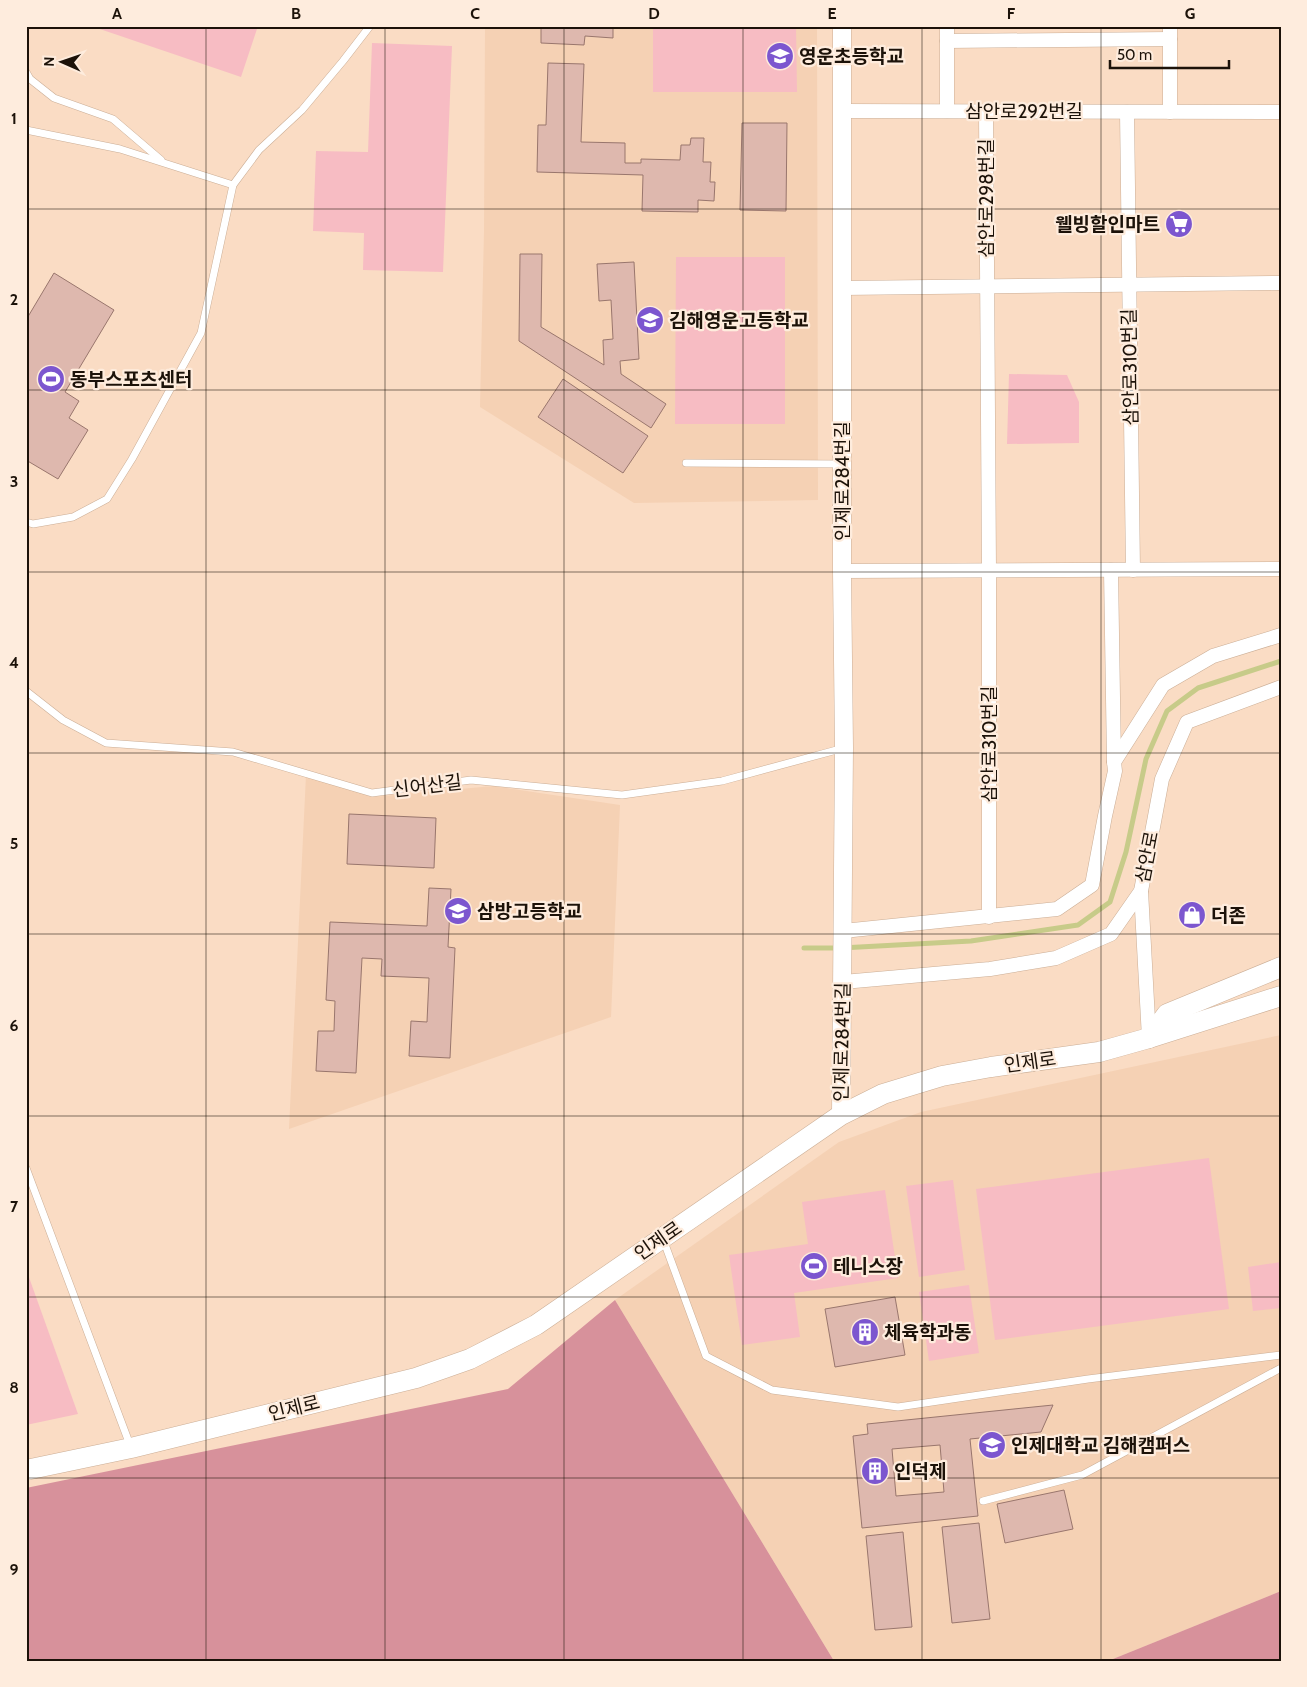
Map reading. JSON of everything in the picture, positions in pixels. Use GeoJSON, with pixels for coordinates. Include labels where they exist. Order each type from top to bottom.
{"type":"FeatureCollection","features":[{"type":"Feature","properties":{"kind":"main road"},"geometry":{"type":"LineString","coordinates":[[1149,1038],[1167,1014],[1281,967]]}},
{"type":"Feature","properties":{"kind":"main road","name":"인제로"},"geometry":{"type":"LineString","coordinates":[[26,1470],[131,1448],[416,1378],[470,1359],[536,1325],[841,1115],[883,1094],[942,1076],[991,1067],[1100,1052],[1281,996]]}},
{"type":"Feature","properties":{"kind":"street","name":"인제로284번길"},"geometry":{"type":"LineString","coordinates":[[841,1115],[844,748],[842,571],[842,26]]}},
{"type":"Feature","properties":{"kind":"street","name":"삼안로292번길"},"geometry":{"type":"LineString","coordinates":[[947,26],[947,111],[1281,112]]}},
{"type":"Feature","properties":{"kind":"street"},"geometry":{"type":"LineString","coordinates":[[947,41],[1170,32],[1170,112]]}},
{"type":"Feature","properties":{"kind":"street"},"geometry":{"type":"LineString","coordinates":[[842,111],[947,111]]}},
{"type":"Feature","properties":{"kind":"street","name":"삼안로298번길"},"geometry":{"type":"LineString","coordinates":[[986,111],[986,286]]}},
{"type":"Feature","properties":{"kind":"street"},"geometry":{"type":"LineString","coordinates":[[1127,112],[1129,284]]}},
{"type":"Feature","properties":{"kind":"street","name":"삼안로298번길"},"geometry":{"type":"LineString","coordinates":[[842,288],[1281,283]]}},
{"type":"Feature","properties":{"kind":"street","name":"삼안로310번길"},"geometry":{"type":"LineString","coordinates":[[1129,284],[1133,570]]}},
{"type":"Feature","properties":{"kind":"street","name":"삼안로310번길"},"geometry":{"type":"LineString","coordinates":[[986,286],[989,570],[989,917]]}},
{"type":"Feature","properties":{"kind":"street"},"geometry":{"type":"LineString","coordinates":[[842,571],[1281,569]]}},
{"type":"Feature","properties":{"kind":"street"},"geometry":{"type":"LineString","coordinates":[[843,934],[1057,909],[1092,885],[1115,771],[1111,570]]}},
{"type":"Feature","properties":{"kind":"street"},"geometry":{"type":"LineString","coordinates":[[1114,762],[1163,685],[1213,656],[1281,635]]}},
{"type":"Feature","properties":{"kind":"street","name":"삼안로"},"geometry":{"type":"LineString","coordinates":[[843,975],[990,969],[1056,958],[1111,934],[1140,891],[1162,779],[1187,722],[1281,687]]}},
{"type":"Feature","properties":{"kind":"street"},"geometry":{"type":"LineString","coordinates":[[1140,891],[1149,1038]]}},
{"type":"Feature","properties":{"kind":"lane"},"geometry":{"type":"LineString","coordinates":[[26,522],[33,524],[72,517],[107,499],[132,459],[201,333],[233,186],[260,150],[302,110],[370,26]]}},
{"type":"Feature","properties":{"kind":"lane"},"geometry":{"type":"LineString","coordinates":[[26,72],[30,79],[54,98],[113,119],[164,162]]}},
{"type":"Feature","properties":{"kind":"lane"},"geometry":{"type":"LineString","coordinates":[[26,130],[120,149],[233,186]]}},
{"type":"Feature","properties":{"kind":"lane"},"geometry":{"type":"LineString","coordinates":[[686,463],[843,464]]}},
{"type":"Feature","properties":{"kind":"lane","name":"신어산길"},"geometry":{"type":"LineString","coordinates":[[26,691],[62,720],[106,742],[233,752],[372,793],[471,780],[622,796],[722,781],[844,748]]}},
{"type":"Feature","properties":{"kind":"lane"},"geometry":{"type":"LineString","coordinates":[[26,1168],[131,1448]]}},
{"type":"Feature","properties":{"kind":"lane"},"geometry":{"type":"LineString","coordinates":[[662,1238],[706,1356],[772,1390],[898,1407],[1088,1379],[1281,1354]]}},
{"type":"Feature","properties":{"kind":"lane"},"geometry":{"type":"LineString","coordinates":[[983,1501],[1082,1475],[1281,1368]]}},
{"type":"Feature","properties":{"kind":"shaded area"},"geometry":{"type":"Polygon","coordinates":[[[91,26],[258,26],[241,77],[91,26]]]}},
{"type":"Feature","properties":{"kind":"shaded area"},"geometry":{"type":"Polygon","coordinates":[[[485,26],[817,26],[818,500],[634,503],[480,407],[484,231],[485,26]]]}},
{"type":"Feature","properties":{"kind":"shaded area"},"geometry":{"type":"Polygon","coordinates":[[[653,26],[796,26],[797,92],[653,92],[653,26]]]}},
{"type":"Feature","properties":{"kind":"shaded area"},"geometry":{"type":"Polygon","coordinates":[[[372,43],[452,46],[443,272],[363,270],[364,233],[313,231],[316,151],[368,152],[372,43]]]}},
{"type":"Feature","properties":{"kind":"shaded area"},"geometry":{"type":"Polygon","coordinates":[[[676,257],[785,257],[785,424],[675,424],[676,257]]]}},
{"type":"Feature","properties":{"kind":"shaded area"},"geometry":{"type":"Polygon","coordinates":[[[1009,374],[1067,375],[1079,402],[1079,443],[1007,444],[1009,374]]]}},
{"type":"Feature","properties":{"kind":"shaded area","name":"삼방고등학교"},"geometry":{"type":"Polygon","coordinates":[[[306,775],[372,797],[493,786],[620,805],[611,1017],[289,1129],[306,775]]]}},
{"type":"Feature","properties":{"kind":"shaded area","name":"인제대학교 김해캠퍼스"},"geometry":{"type":"Polygon","coordinates":[[[1281,1035],[1281,1591],[1108,1661],[834,1661],[615,1300],[839,1142],[921,1112],[1281,1035]]]}},
{"type":"Feature","properties":{"kind":"shaded area"},"geometry":{"type":"Polygon","coordinates":[[[1209,1158],[1229,1309],[995,1340],[976,1189],[1209,1158]]]}},
{"type":"Feature","properties":{"kind":"shaded area"},"geometry":{"type":"Polygon","coordinates":[[[953,1180],[965,1270],[919,1277],[906,1186],[953,1180]]]}},
{"type":"Feature","properties":{"kind":"shaded area","name":"테니스장"},"geometry":{"type":"Polygon","coordinates":[[[885,1190],[898,1278],[794,1293],[800,1337],[742,1345],[729,1255],[808,1244],[802,1202],[885,1190]]]}},
{"type":"Feature","properties":{"kind":"shaded area"},"geometry":{"type":"Polygon","coordinates":[[[1281,1262],[1281,1308],[1253,1311],[1248,1267],[1281,1262]]]}},
{"type":"Feature","properties":{"kind":"shaded area"},"geometry":{"type":"Polygon","coordinates":[[[26,1269],[78,1414],[26,1425],[26,1269]]]}},
{"type":"Feature","properties":{"kind":"shaded area"},"geometry":{"type":"Polygon","coordinates":[[[969,1285],[979,1353],[929,1361],[919,1292],[969,1285]]]}},
{"type":"Feature","properties":{"kind":"shaded area"},"geometry":{"type":"Polygon","coordinates":[[[615,1300],[834,1661],[26,1661],[26,1488],[508,1389],[615,1300]]]}},
{"type":"Feature","properties":{"kind":"shaded area"},"geometry":{"type":"Polygon","coordinates":[[[1281,1591],[1281,1661],[1108,1661],[1281,1591]]]}},
{"type":"Feature","properties":{"kind":"building"},"geometry":{"type":"Polygon","coordinates":[[[541,26],[613,26],[613,38],[585,36],[584,45],[541,43],[541,26]]]}},
{"type":"Feature","properties":{"kind":"building"},"geometry":{"type":"Polygon","coordinates":[[[548,63],[584,64],[581,142],[625,143],[625,163],[641,163],[641,159],[680,160],[681,145],[690,145],[691,138],[704,138],[703,162],[711,162],[710,182],[715,182],[714,201],[698,200],[698,212],[642,211],[643,175],[537,172],[538,125],[546,125],[548,63]]]}},
{"type":"Feature","properties":{"kind":"building"},"geometry":{"type":"Polygon","coordinates":[[[742,123],[787,123],[786,211],[740,210],[742,123]]]}},
{"type":"Feature","properties":{"kind":"building"},"geometry":{"type":"Polygon","coordinates":[[[520,254],[542,254],[541,327],[604,365],[603,340],[613,339],[611,300],[599,301],[597,264],[634,262],[639,359],[620,361],[621,374],[666,404],[651,428],[519,341],[520,254]]]}},
{"type":"Feature","properties":{"kind":"building"},"geometry":{"type":"Polygon","coordinates":[[[54,273],[114,310],[65,392],[79,401],[69,418],[88,430],[58,479],[26,460],[26,320],[54,273]]]}},
{"type":"Feature","properties":{"kind":"building"},"geometry":{"type":"Polygon","coordinates":[[[563,379],[648,436],[623,473],[538,417],[563,379]]]}},
{"type":"Feature","properties":{"kind":"building"},"geometry":{"type":"Polygon","coordinates":[[[349,814],[436,818],[434,868],[347,864],[349,814]]]}},
{"type":"Feature","properties":{"kind":"building"},"geometry":{"type":"Polygon","coordinates":[[[429,888],[451,889],[448,947],[455,948],[450,1058],[409,1056],[411,1021],[427,1022],[429,978],[381,976],[382,959],[362,958],[356,1073],[316,1071],[318,1031],[334,1031],[335,1001],[326,1000],[330,922],[427,926],[429,888]]]}},
{"type":"Feature","properties":{"kind":"building","name":"체육학과동"},"geometry":{"type":"Polygon","coordinates":[[[895,1297],[905,1355],[835,1367],[825,1309],[895,1297]]]}},
{"type":"Feature","properties":{"kind":"building","name":"인덕제"},"geometry":{"type":"Polygon","coordinates":[[[1053,1405],[1041,1432],[970,1439],[978,1516],[862,1528],[853,1436],[868,1434],[867,1424],[1053,1405]],[[940,1445],[892,1449],[896,1496],[944,1492],[940,1445]]]}},
{"type":"Feature","properties":{"kind":"building"},"geometry":{"type":"Polygon","coordinates":[[[1064,1490],[1073,1529],[1005,1543],[997,1504],[1064,1490]]]}},
{"type":"Feature","properties":{"kind":"building"},"geometry":{"type":"Polygon","coordinates":[[[979,1523],[990,1619],[952,1623],[942,1527],[979,1523]]]}},
{"type":"Feature","properties":{"kind":"building"},"geometry":{"type":"Polygon","coordinates":[[[903,1532],[912,1627],[875,1630],[866,1536],[903,1532]]]}},
{"type":"Feature","properties":{"kind":"waterway"},"geometry":{"type":"LineString","coordinates":[[804,948],[841,948],[971,941],[1078,925],[1110,902],[1126,852],[1146,759],[1167,711],[1198,688],[1281,661]]}},
{"type":"Feature","properties":{"kind":"place","name":"영운초등학교"},"geometry":{"type":"Point","coordinates":[780,56]}},
{"type":"Feature","properties":{"kind":"place","name":"웰빙할인마트"},"geometry":{"type":"Point","coordinates":[1179,224]}},
{"type":"Feature","properties":{"kind":"place","name":"김해영운고등학교"},"geometry":{"type":"Point","coordinates":[650,320]}},
{"type":"Feature","properties":{"kind":"place","name":"동부스포츠센터"},"geometry":{"type":"Point","coordinates":[51,379]}},
{"type":"Feature","properties":{"kind":"place","name":"삼방고등학교"},"geometry":{"type":"Point","coordinates":[458,911]}},
{"type":"Feature","properties":{"kind":"place","name":"더존"},"geometry":{"type":"Point","coordinates":[1192,915]}},
{"type":"Feature","properties":{"kind":"place","name":"테니스장"},"geometry":{"type":"Point","coordinates":[814,1266]}},
{"type":"Feature","properties":{"kind":"place","name":"체육학과동"},"geometry":{"type":"Point","coordinates":[865,1332]}},
{"type":"Feature","properties":{"kind":"place","name":"인제대학교 김해캠퍼스"},"geometry":{"type":"Point","coordinates":[992,1445]}},
{"type":"Feature","properties":{"kind":"place","name":"인덕제"},"geometry":{"type":"Point","coordinates":[875,1471]}}]}
